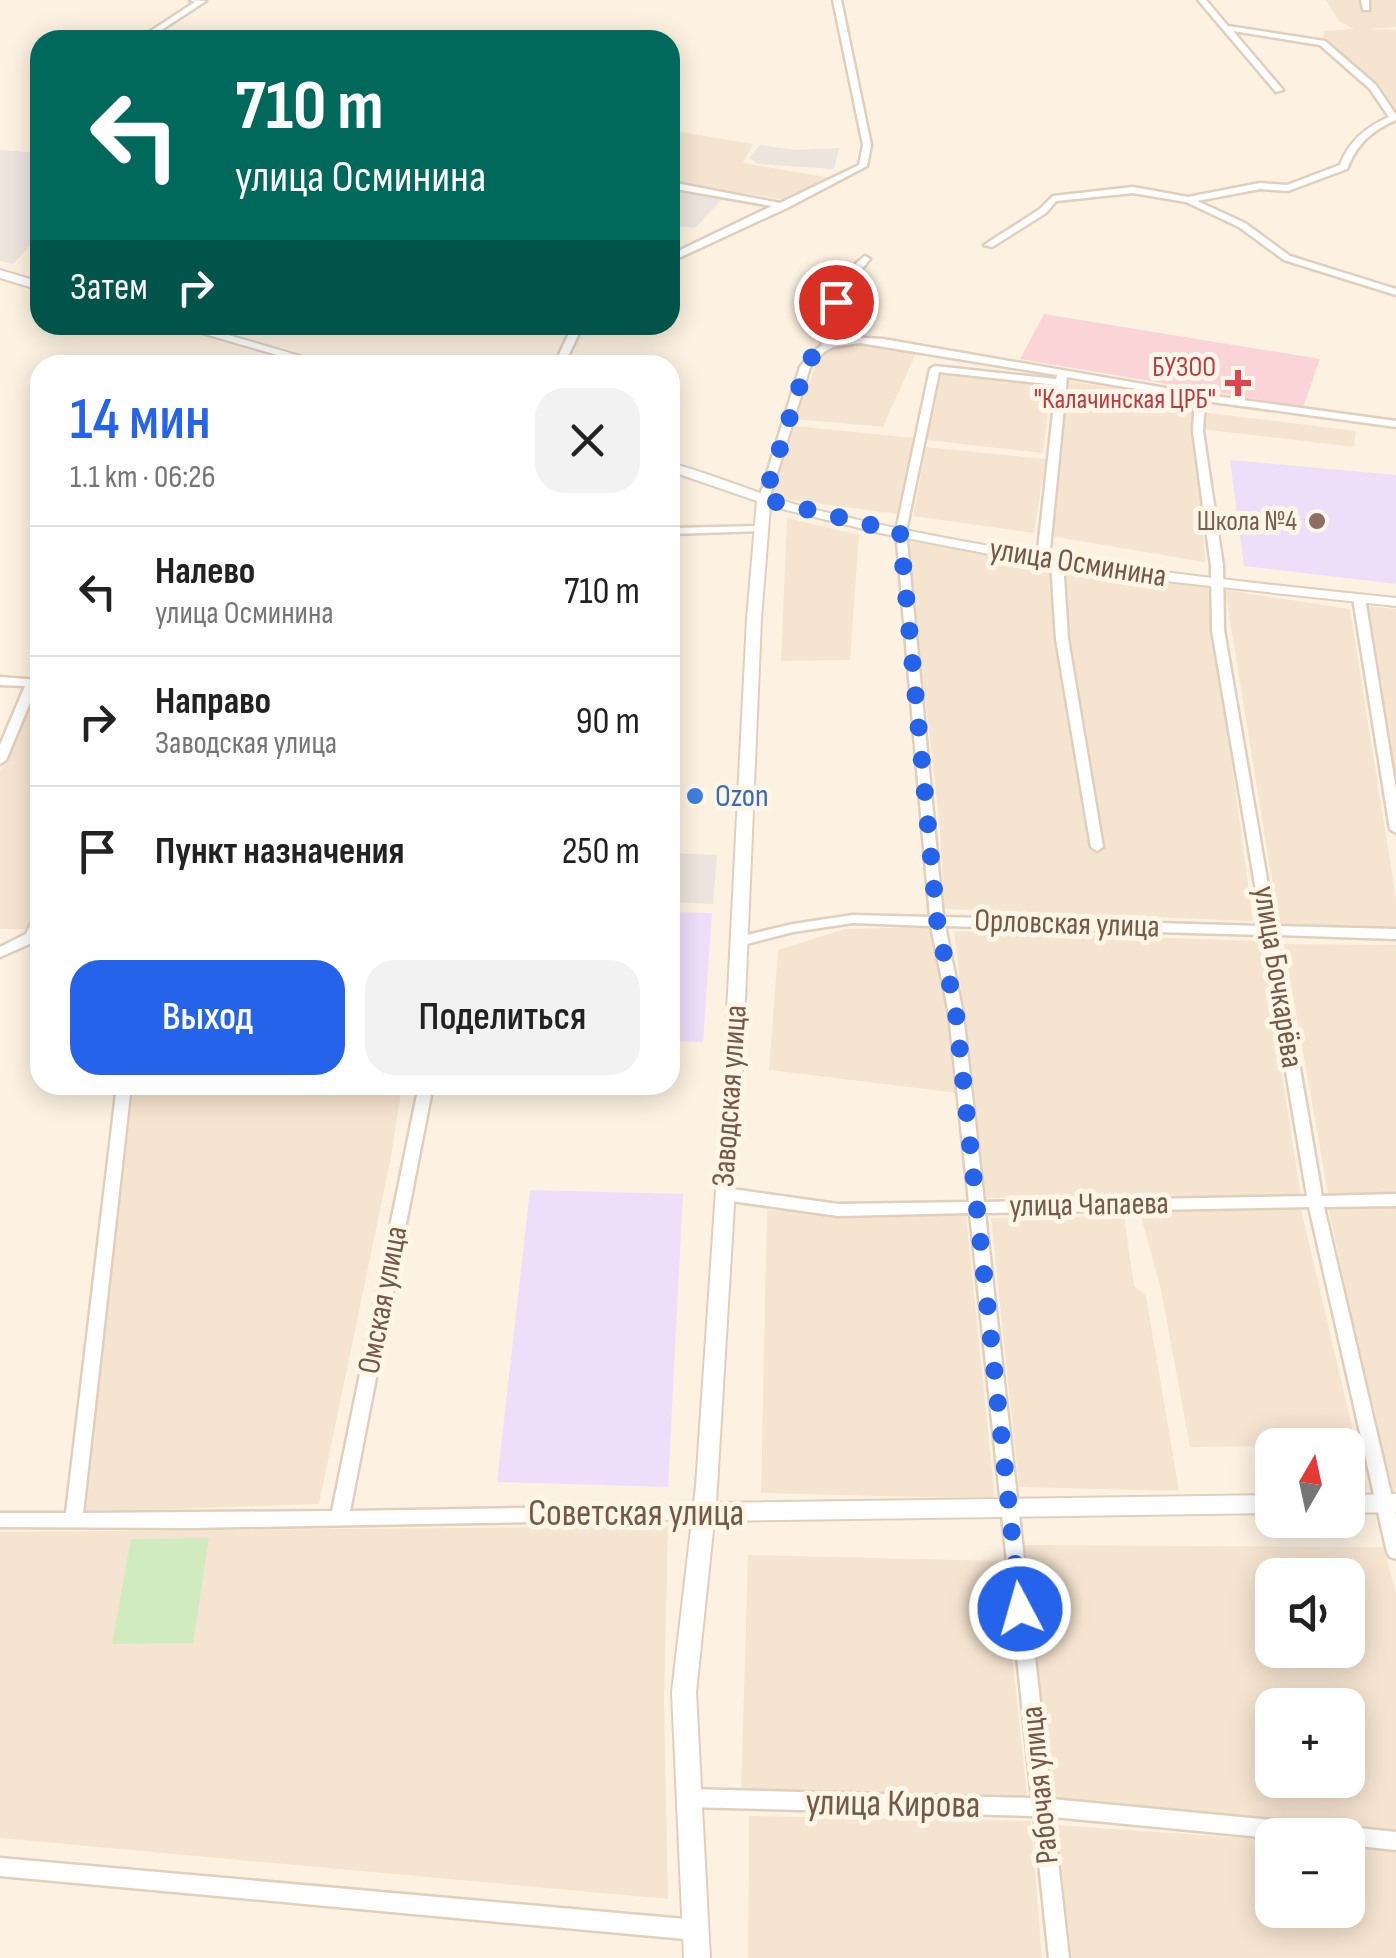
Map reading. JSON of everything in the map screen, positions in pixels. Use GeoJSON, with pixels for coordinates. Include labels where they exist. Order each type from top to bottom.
{"type":"FeatureCollection","features":[{"type":"Feature","properties":{"kind":"street"},"geometry":{"type":"LineString","coordinates":[[157,30],[202,1],[194,0]]}},
{"type":"Feature","properties":{"kind":"street"},"geometry":{"type":"LineString","coordinates":[[680,254],[847,177],[867,160],[837,0]]}},
{"type":"Feature","properties":{"kind":"street"},"geometry":{"type":"LineString","coordinates":[[1202,0],[1280,90]]}},
{"type":"Feature","properties":{"kind":"street"},"geometry":{"type":"LineString","coordinates":[[1188,200],[1224,190],[1288,188],[1310,182],[1344,167],[1348,152],[1365,134],[1394,118],[1374,86],[1322,43],[1226,28]]}},
{"type":"Feature","properties":{"kind":"street"},"geometry":{"type":"LineString","coordinates":[[680,187],[785,206]]}},
{"type":"Feature","properties":{"kind":"street"},"geometry":{"type":"LineString","coordinates":[[988,245],[1058,198],[1133,190],[1188,200],[1232,220],[1287,258],[1396,292]]}},
{"type":"Feature","properties":{"kind":"street","name":"Заводская улица"},"geometry":{"type":"LineString","coordinates":[[696,1958],[684,1692],[703,1512],[724,1194],[760,529],[764,499],[806,366],[818,348],[826,344],[825,326],[836,302],[865,260]]}},
{"type":"Feature","properties":{"kind":"street"},"geometry":{"type":"LineString","coordinates":[[0,274],[30,283]]}},
{"type":"Feature","properties":{"kind":"street"},"geometry":{"type":"LineString","coordinates":[[216,335],[289,355]]}},
{"type":"Feature","properties":{"kind":"street"},"geometry":{"type":"LineString","coordinates":[[826,344],[843,340],[883,342],[1062,378],[1396,424]]}},
{"type":"Feature","properties":{"kind":"street","name":"Рабочая улица"},"geometry":{"type":"LineString","coordinates":[[1058,1958],[956,1014],[937,920],[900,532],[935,369],[1062,378]]}},
{"type":"Feature","properties":{"kind":"street"},"geometry":{"type":"LineString","coordinates":[[1062,378],[1050,560],[1097,847]]}},
{"type":"Feature","properties":{"kind":"street","name":"улица Бочкарёва"},"geometry":{"type":"LineString","coordinates":[[1200,397],[1198,431],[1217,584],[1218,630],[1316,1202],[1390,1503],[1396,1552]]}},
{"type":"Feature","properties":{"kind":"street","name":"улица Осминина"},"geometry":{"type":"LineString","coordinates":[[680,470],[764,499],[900,532],[1050,560],[1217,584],[1396,602]]}},
{"type":"Feature","properties":{"kind":"street"},"geometry":{"type":"LineString","coordinates":[[680,531],[760,529]]}},
{"type":"Feature","properties":{"kind":"street"},"geometry":{"type":"LineString","coordinates":[[1359,598],[1396,829]]}},
{"type":"Feature","properties":{"kind":"street"},"geometry":{"type":"LineString","coordinates":[[0,681],[30,683]]}},
{"type":"Feature","properties":{"kind":"street"},"geometry":{"type":"LineString","coordinates":[[0,760],[30,696]]}},
{"type":"Feature","properties":{"kind":"street","name":"Орловская улица"},"geometry":{"type":"LineString","coordinates":[[739,941],[853,919],[1396,934]]}},
{"type":"Feature","properties":{"kind":"street"},"geometry":{"type":"LineString","coordinates":[[0,952],[30,940]]}},
{"type":"Feature","properties":{"kind":"street"},"geometry":{"type":"LineString","coordinates":[[74,1520],[123,1095]]}},
{"type":"Feature","properties":{"kind":"street","name":"Омская улица"},"geometry":{"type":"LineString","coordinates":[[340,1516],[424,1095]]}},
{"type":"Feature","properties":{"kind":"street","name":"улица Чапаева"},"geometry":{"type":"LineString","coordinates":[[724,1194],[838,1210],[1396,1200]]}},
{"type":"Feature","properties":{"kind":"street"},"geometry":{"type":"LineString","coordinates":[[1365,1504],[1390,1503]]}},
{"type":"Feature","properties":{"kind":"street","name":"Советская улица"},"geometry":{"type":"LineString","coordinates":[[0,1520],[1255,1504]]}},
{"type":"Feature","properties":{"kind":"street","name":"улица Кирова"},"geometry":{"type":"LineString","coordinates":[[690,1798],[1043,1808],[1255,1828]]}},
{"type":"Feature","properties":{"kind":"street"},"geometry":{"type":"LineString","coordinates":[[1365,1838],[1396,1841]]}},
{"type":"Feature","properties":{"kind":"street"},"geometry":{"type":"LineString","coordinates":[[0,1866],[696,1930]]}},
{"type":"Feature","properties":{"kind":"shaded area"},"geometry":{"type":"Polygon","coordinates":[[[1326,0],[1396,0],[1396,27],[1369,29],[1396,30],[1396,111],[1380,85],[1323,37],[1324,31],[1354,29],[1339,21],[1326,0]]]}},
{"type":"Feature","properties":{"kind":"shaded area"},"geometry":{"type":"Polygon","coordinates":[[[680,132],[753,144],[743,163],[826,177],[790,201],[680,183],[680,132]]]}},
{"type":"Feature","properties":{"kind":"shaded area"},"geometry":{"type":"Polygon","coordinates":[[[760,145],[795,150],[839,148],[834,169],[758,164],[749,158],[760,145]]]}},
{"type":"Feature","properties":{"kind":"shaded area"},"geometry":{"type":"Polygon","coordinates":[[[0,150],[30,152],[30,246],[13,264],[0,261],[0,150]]]}},
{"type":"Feature","properties":{"kind":"shaded area"},"geometry":{"type":"Polygon","coordinates":[[[680,190],[726,195],[695,228],[680,226],[680,190]]]}},
{"type":"Feature","properties":{"kind":"shaded area","name":"БУЗОО \"Калачинская ЦРБ\""},"geometry":{"type":"Polygon","coordinates":[[[1044,314],[1320,359],[1303,407],[1020,359],[1044,314]]]}},
{"type":"Feature","properties":{"kind":"shaded area"},"geometry":{"type":"Polygon","coordinates":[[[856,342],[916,353],[883,427],[796,419],[820,354],[856,342]]]}},
{"type":"Feature","properties":{"kind":"shaded area"},"geometry":{"type":"Polygon","coordinates":[[[941,373],[1051,387],[1043,453],[927,440],[941,373]]]}},
{"type":"Feature","properties":{"kind":"shaded area"},"geometry":{"type":"Polygon","coordinates":[[[1068,381],[1195,400],[1205,562],[1050,536],[1068,381]]]}},
{"type":"Feature","properties":{"kind":"shaded area"},"geometry":{"type":"Polygon","coordinates":[[[1201,412],[1356,431],[1354,447],[1201,429],[1201,412]]]}},
{"type":"Feature","properties":{"kind":"shaded area"},"geometry":{"type":"Polygon","coordinates":[[[795,426],[914,438],[897,514],[770,497],[795,426]]]}},
{"type":"Feature","properties":{"kind":"shaded area"},"geometry":{"type":"Polygon","coordinates":[[[926,447],[1046,459],[1034,533],[913,516],[926,447]]]}},
{"type":"Feature","properties":{"kind":"shaded area","name":"Школа №4"},"geometry":{"type":"Polygon","coordinates":[[[1230,460],[1396,475],[1396,584],[1244,566],[1230,460]]]}},
{"type":"Feature","properties":{"kind":"shaded area"},"geometry":{"type":"Polygon","coordinates":[[[787,518],[859,535],[850,660],[781,661],[787,518]]]}},
{"type":"Feature","properties":{"kind":"shaded area"},"geometry":{"type":"Polygon","coordinates":[[[907,540],[1081,570],[1208,586],[1253,921],[944,909],[940,827],[907,540]]]}},
{"type":"Feature","properties":{"kind":"shaded area"},"geometry":{"type":"Polygon","coordinates":[[[1225,590],[1350,609],[1396,899],[1396,930],[1279,924],[1225,590]]]}},
{"type":"Feature","properties":{"kind":"shaded area"},"geometry":{"type":"Polygon","coordinates":[[[1368,606],[1396,609],[1396,786],[1390,755],[1368,606]]]}},
{"type":"Feature","properties":{"kind":"shaded area"},"geometry":{"type":"Polygon","coordinates":[[[30,695],[30,919],[26,929],[0,929],[0,771],[30,695]]]}},
{"type":"Feature","properties":{"kind":"shaded area"},"geometry":{"type":"Polygon","coordinates":[[[680,853],[717,855],[713,904],[680,902],[680,853]]]}},
{"type":"Feature","properties":{"kind":"shaded area"},"geometry":{"type":"Polygon","coordinates":[[[680,912],[712,913],[703,1042],[680,1041],[680,912]]]}},
{"type":"Feature","properties":{"kind":"shaded area"},"geometry":{"type":"Polygon","coordinates":[[[929,927],[941,955],[958,1093],[769,1070],[778,950],[845,929],[929,927]]]}},
{"type":"Feature","properties":{"kind":"shaded area"},"geometry":{"type":"Polygon","coordinates":[[[954,931],[1261,941],[1301,1196],[986,1198],[954,931]]]}},
{"type":"Feature","properties":{"kind":"shaded area"},"geometry":{"type":"Polygon","coordinates":[[[1284,944],[1396,945],[1396,1193],[1328,1194],[1284,944]]]}},
{"type":"Feature","properties":{"kind":"shaded area"},"geometry":{"type":"Polygon","coordinates":[[[133,1095],[400,1095],[319,1504],[83,1512],[133,1095]]]}},
{"type":"Feature","properties":{"kind":"shaded area"},"geometry":{"type":"Polygon","coordinates":[[[530,1190],[683,1194],[668,1487],[497,1482],[530,1190]]]}},
{"type":"Feature","properties":{"kind":"shaded area"},"geometry":{"type":"Polygon","coordinates":[[[1328,1206],[1396,1207],[1396,1494],[1389,1494],[1328,1206]]]}},
{"type":"Feature","properties":{"kind":"shaded area"},"geometry":{"type":"Polygon","coordinates":[[[1301,1208],[1352,1428],[1255,1428],[1255,1446],[1190,1447],[1161,1290],[1140,1213],[1301,1208]]]}},
{"type":"Feature","properties":{"kind":"shaded area"},"geometry":{"type":"Polygon","coordinates":[[[767,1210],[966,1215],[995,1499],[761,1493],[767,1210]]]}},
{"type":"Feature","properties":{"kind":"shaded area"},"geometry":{"type":"Polygon","coordinates":[[[1124,1216],[1134,1286],[1146,1296],[1179,1491],[1019,1487],[991,1218],[1124,1216]]]}},
{"type":"Feature","properties":{"kind":"shaded area"},"geometry":{"type":"Polygon","coordinates":[[[668,1526],[664,1701],[668,1899],[0,1838],[0,1532],[668,1526]]]}},
{"type":"Feature","properties":{"kind":"shaded area"},"geometry":{"type":"Polygon","coordinates":[[[1021,1545],[1383,1547],[1396,1592],[1396,1830],[1365,1827],[1365,1818],[1261,1818],[1047,1799],[1021,1545]]]}},
{"type":"Feature","properties":{"kind":"shaded area"},"geometry":{"type":"Polygon","coordinates":[[[748,1555],[1002,1561],[1027,1795],[741,1792],[748,1555]]]}},
{"type":"Feature","properties":{"kind":"shaded area"},"geometry":{"type":"Polygon","coordinates":[[[749,1816],[1031,1821],[1042,1958],[748,1958],[749,1816]]]}},
{"type":"Feature","properties":{"kind":"shaded area"},"geometry":{"type":"Polygon","coordinates":[[[1057,1825],[1255,1839],[1255,1928],[1365,1928],[1365,1846],[1396,1849],[1396,1958],[1071,1958],[1057,1825]]]}},
{"type":"Feature","properties":{"kind":"green space"},"geometry":{"type":"Polygon","coordinates":[[[209,1538],[193,1643],[112,1644],[131,1539],[209,1538]]]}},
{"type":"Feature","properties":{"kind":"place","name":"БУЗОО \"Калачинская ЦРБ\""},"geometry":{"type":"Point","coordinates":[1238,383]}},
{"type":"Feature","properties":{"kind":"place","name":"Школа №4"},"geometry":{"type":"Point","coordinates":[1317,521]}},
{"type":"Feature","properties":{"kind":"place","name":"Ozon"},"geometry":{"type":"Point","coordinates":[695,796]}},
{"type":"Feature","properties":{"kind":"route"},"geometry":{"type":"LineString","coordinates":[[836,302],[825,326],[826,344],[818,348],[806,366],[764,499],[900,532],[937,920],[956,1014],[1020,1609]]}}]}
